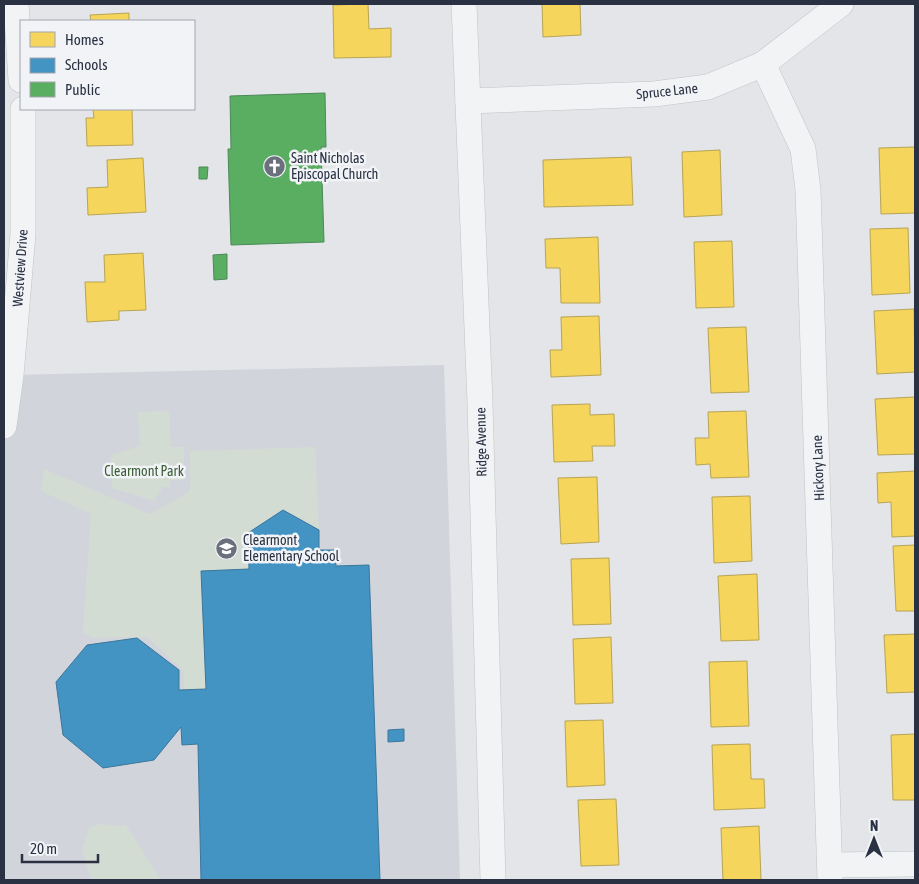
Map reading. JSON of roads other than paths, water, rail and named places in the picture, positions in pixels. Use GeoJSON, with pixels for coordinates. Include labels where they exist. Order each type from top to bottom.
{"type":"FeatureCollection","features":[{"type":"Feature","properties":{"kind":"street"},"geometry":{"type":"LineString","coordinates":[[16,4],[20,65]]}},
{"type":"Feature","properties":{"kind":"street","name":"Ridge Avenue"},"geometry":{"type":"LineString","coordinates":[[464,4],[480,403],[493,880]]}},
{"type":"Feature","properties":{"kind":"street","name":"Spruce Lane"},"geometry":{"type":"LineString","coordinates":[[468,101],[654,94],[708,87],[763,64],[842,4]]}},
{"type":"Feature","properties":{"kind":"street","name":"Hickory Lane"},"geometry":{"type":"LineString","coordinates":[[763,64],[802,149],[808,190],[831,872]]}},
{"type":"Feature","properties":{"kind":"street","name":"Westview Drive"},"geometry":{"type":"LineString","coordinates":[[4,426],[19,290],[14,204],[23,110]]}},
{"type":"Feature","properties":{"kind":"street"},"geometry":{"type":"LineString","coordinates":[[831,872],[915,864]]}},
{"type":"Feature","properties":{"kind":"place","name":"Saint Nicholas Episcopal Church"},"geometry":{"type":"Point","coordinates":[275,166]}},
{"type":"Feature","properties":{"kind":"place","name":"Clearmont Elementary School"},"geometry":{"type":"Point","coordinates":[227,548]}},
{"type":"Feature","properties":{"kind":"park label","name":"Clearmont Park"},"geometry":{"type":"Point","coordinates":[144,471]}}]}
